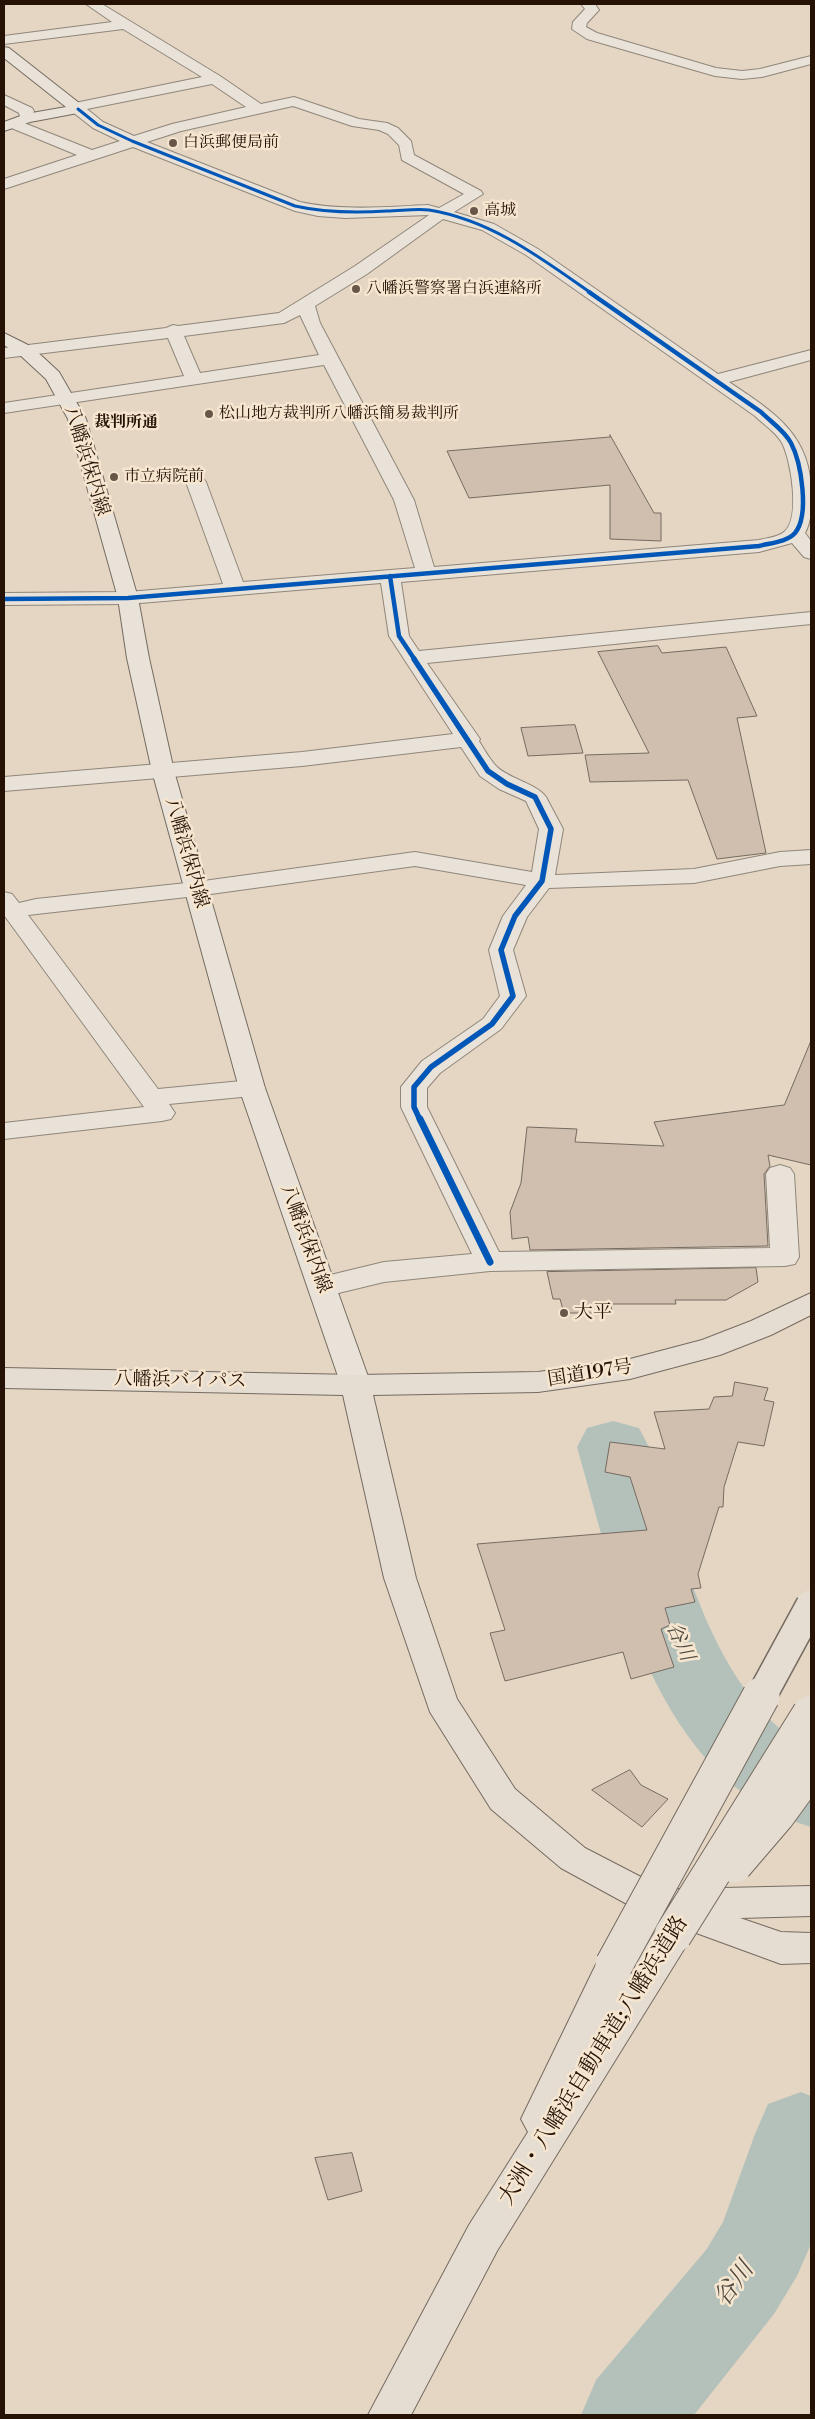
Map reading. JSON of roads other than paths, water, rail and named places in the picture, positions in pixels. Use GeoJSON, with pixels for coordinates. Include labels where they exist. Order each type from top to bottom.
{"type":"FeatureCollection","features":[{"type":"Feature","properties":{"kind":"highway","name":"国道197号"},"geometry":{"type":"LineString","coordinates":[[356,1385],[538,1382],[630,1369],[710,1348],[761,1328],[811,1303]]}},
{"type":"Feature","properties":{"kind":"highway","name":"八幡浜バイパス"},"geometry":{"type":"LineString","coordinates":[[4,1378],[356,1385]]}},
{"type":"Feature","properties":{"kind":"highway"},"geometry":{"type":"LineString","coordinates":[[356,1385],[400,1578],[442,1703],[503,1799],[573,1858],[666,1920],[781,1948],[811,1948]]}},
{"type":"Feature","properties":{"kind":"highway"},"geometry":{"type":"LineString","coordinates":[[628,1974],[811,1606]]}},
{"type":"Feature","properties":{"kind":"highway","name":"大洲・八幡浜自動車道;八幡浜道路"},"geometry":{"type":"LineString","coordinates":[[389,2415],[483,2238],[628,1974],[811,1714]]}},
{"type":"Feature","properties":{"kind":"highway"},"geometry":{"type":"LineString","coordinates":[[666,1920],[776,1815],[811,1767]]}},
{"type":"Feature","properties":{"kind":"highway"},"geometry":{"type":"LineString","coordinates":[[666,1920],[811,1901]]}},
{"type":"Feature","properties":{"kind":"street"},"geometry":{"type":"LineString","coordinates":[[93,4],[216,79],[257,108]]}},
{"type":"Feature","properties":{"kind":"street"},"geometry":{"type":"LineString","coordinates":[[588,4],[592,10],[580,22],[579,29],[592,36],[715,72],[742,75],[762,73],[790,64],[811,60]]}},
{"type":"Feature","properties":{"kind":"street"},"geometry":{"type":"LineString","coordinates":[[4,40],[126,24]]}},
{"type":"Feature","properties":{"kind":"street"},"geometry":{"type":"LineString","coordinates":[[4,52],[98,125],[132,141],[295,206],[318,212],[345,213],[428,210],[488,226],[532,252],[761,412],[790,441],[799,460],[802,520],[794,534],[783,540],[759,546],[128,598],[4,599]]}},
{"type":"Feature","properties":{"kind":"street"},"geometry":{"type":"LineString","coordinates":[[15,123],[216,79]]}},
{"type":"Feature","properties":{"kind":"street"},"geometry":{"type":"LineString","coordinates":[[4,99],[28,111],[15,123]]}},
{"type":"Feature","properties":{"kind":"street"},"geometry":{"type":"LineString","coordinates":[[8,180],[177,127],[294,101],[357,123],[382,126],[393,131],[406,144],[407,157],[475,194],[442,213],[306,306],[284,318],[173,330],[15,352]]}},
{"type":"Feature","properties":{"kind":"street"},"geometry":{"type":"LineString","coordinates":[[15,123],[91,155]]}},
{"type":"Feature","properties":{"kind":"street"},"geometry":{"type":"LineString","coordinates":[[306,306],[311,322],[404,500],[426,573]]}},
{"type":"Feature","properties":{"kind":"street"},"geometry":{"type":"LineString","coordinates":[[173,330],[194,379]]}},
{"type":"Feature","properties":{"kind":"street","name":"八幡浜保内線"},"geometry":{"type":"LineString","coordinates":[[4,338],[15,352],[53,376],[77,419],[128,598],[138,658],[163,770],[252,1088],[356,1385]]}},
{"type":"Feature","properties":{"kind":"street"},"geometry":{"type":"LineString","coordinates":[[714,380],[811,355]]}},
{"type":"Feature","properties":{"kind":"street"},"geometry":{"type":"LineString","coordinates":[[4,408],[331,359]]}},
{"type":"Feature","properties":{"kind":"street"},"geometry":{"type":"LineString","coordinates":[[790,441],[811,436]]}},
{"type":"Feature","properties":{"kind":"street"},"geometry":{"type":"LineString","coordinates":[[196,482],[235,588]]}},
{"type":"Feature","properties":{"kind":"street"},"geometry":{"type":"LineString","coordinates":[[794,534],[811,553]]}},
{"type":"Feature","properties":{"kind":"street"},"geometry":{"type":"LineString","coordinates":[[390,576],[399,636],[469,739],[488,771],[536,797],[551,829],[542,881],[515,916],[501,950],[513,996],[492,1024],[431,1068],[414,1087],[414,1107],[490,1262]]}},
{"type":"Feature","properties":{"kind":"street"},"geometry":{"type":"LineString","coordinates":[[413,658],[811,618]]}},
{"type":"Feature","properties":{"kind":"street"},"geometry":{"type":"LineString","coordinates":[[4,784],[302,759],[469,739]]}},
{"type":"Feature","properties":{"kind":"street"},"geometry":{"type":"LineString","coordinates":[[8,905],[36,906],[196,889],[415,859],[542,881],[561,882],[694,876],[780,859],[811,857]]}},
{"type":"Feature","properties":{"kind":"street"},"geometry":{"type":"LineString","coordinates":[[4,1131],[162,1112],[8,905]]}},
{"type":"Feature","properties":{"kind":"street"},"geometry":{"type":"LineString","coordinates":[[152,1098],[252,1088]]}},
{"type":"Feature","properties":{"kind":"street"},"geometry":{"type":"LineString","coordinates":[[322,1287],[384,1272],[490,1262],[785,1257],[780,1174]]}},
{"type":"Feature","properties":{"kind":"waterway","name":"谷川"},"geometry":{"type":"LineString","coordinates":[[613,1447],[662,1601],[677,1641],[694,1677],[714,1711],[745,1748],[772,1770],[811,1793]]}},
{"type":"Feature","properties":{"kind":"waterway","name":"谷川"},"geometry":{"type":"LineString","coordinates":[[631,2415],[740,2282],[763,2244],[801,2134]]}},
{"type":"Feature","properties":{"kind":"place","name":"白浜郵便局前"},"geometry":{"type":"Point","coordinates":[173,143]}},
{"type":"Feature","properties":{"kind":"place","name":"高城"},"geometry":{"type":"Point","coordinates":[474,211]}},
{"type":"Feature","properties":{"kind":"place","name":"八幡浜警察署白浜連絡所"},"geometry":{"type":"Point","coordinates":[356,289]}},
{"type":"Feature","properties":{"kind":"place","name":"松山地方裁判所八幡浜簡易裁判所"},"geometry":{"type":"Point","coordinates":[209,414]}},
{"type":"Feature","properties":{"kind":"place","name":"市立病院前"},"geometry":{"type":"Point","coordinates":[114,477]}},
{"type":"Feature","properties":{"kind":"place","name":"大平"},"geometry":{"type":"Point","coordinates":[564,1313]}},
{"type":"Feature","properties":{"kind":"district","name":"裁判所通"},"geometry":{"type":"Point","coordinates":[126,423]}}]}
